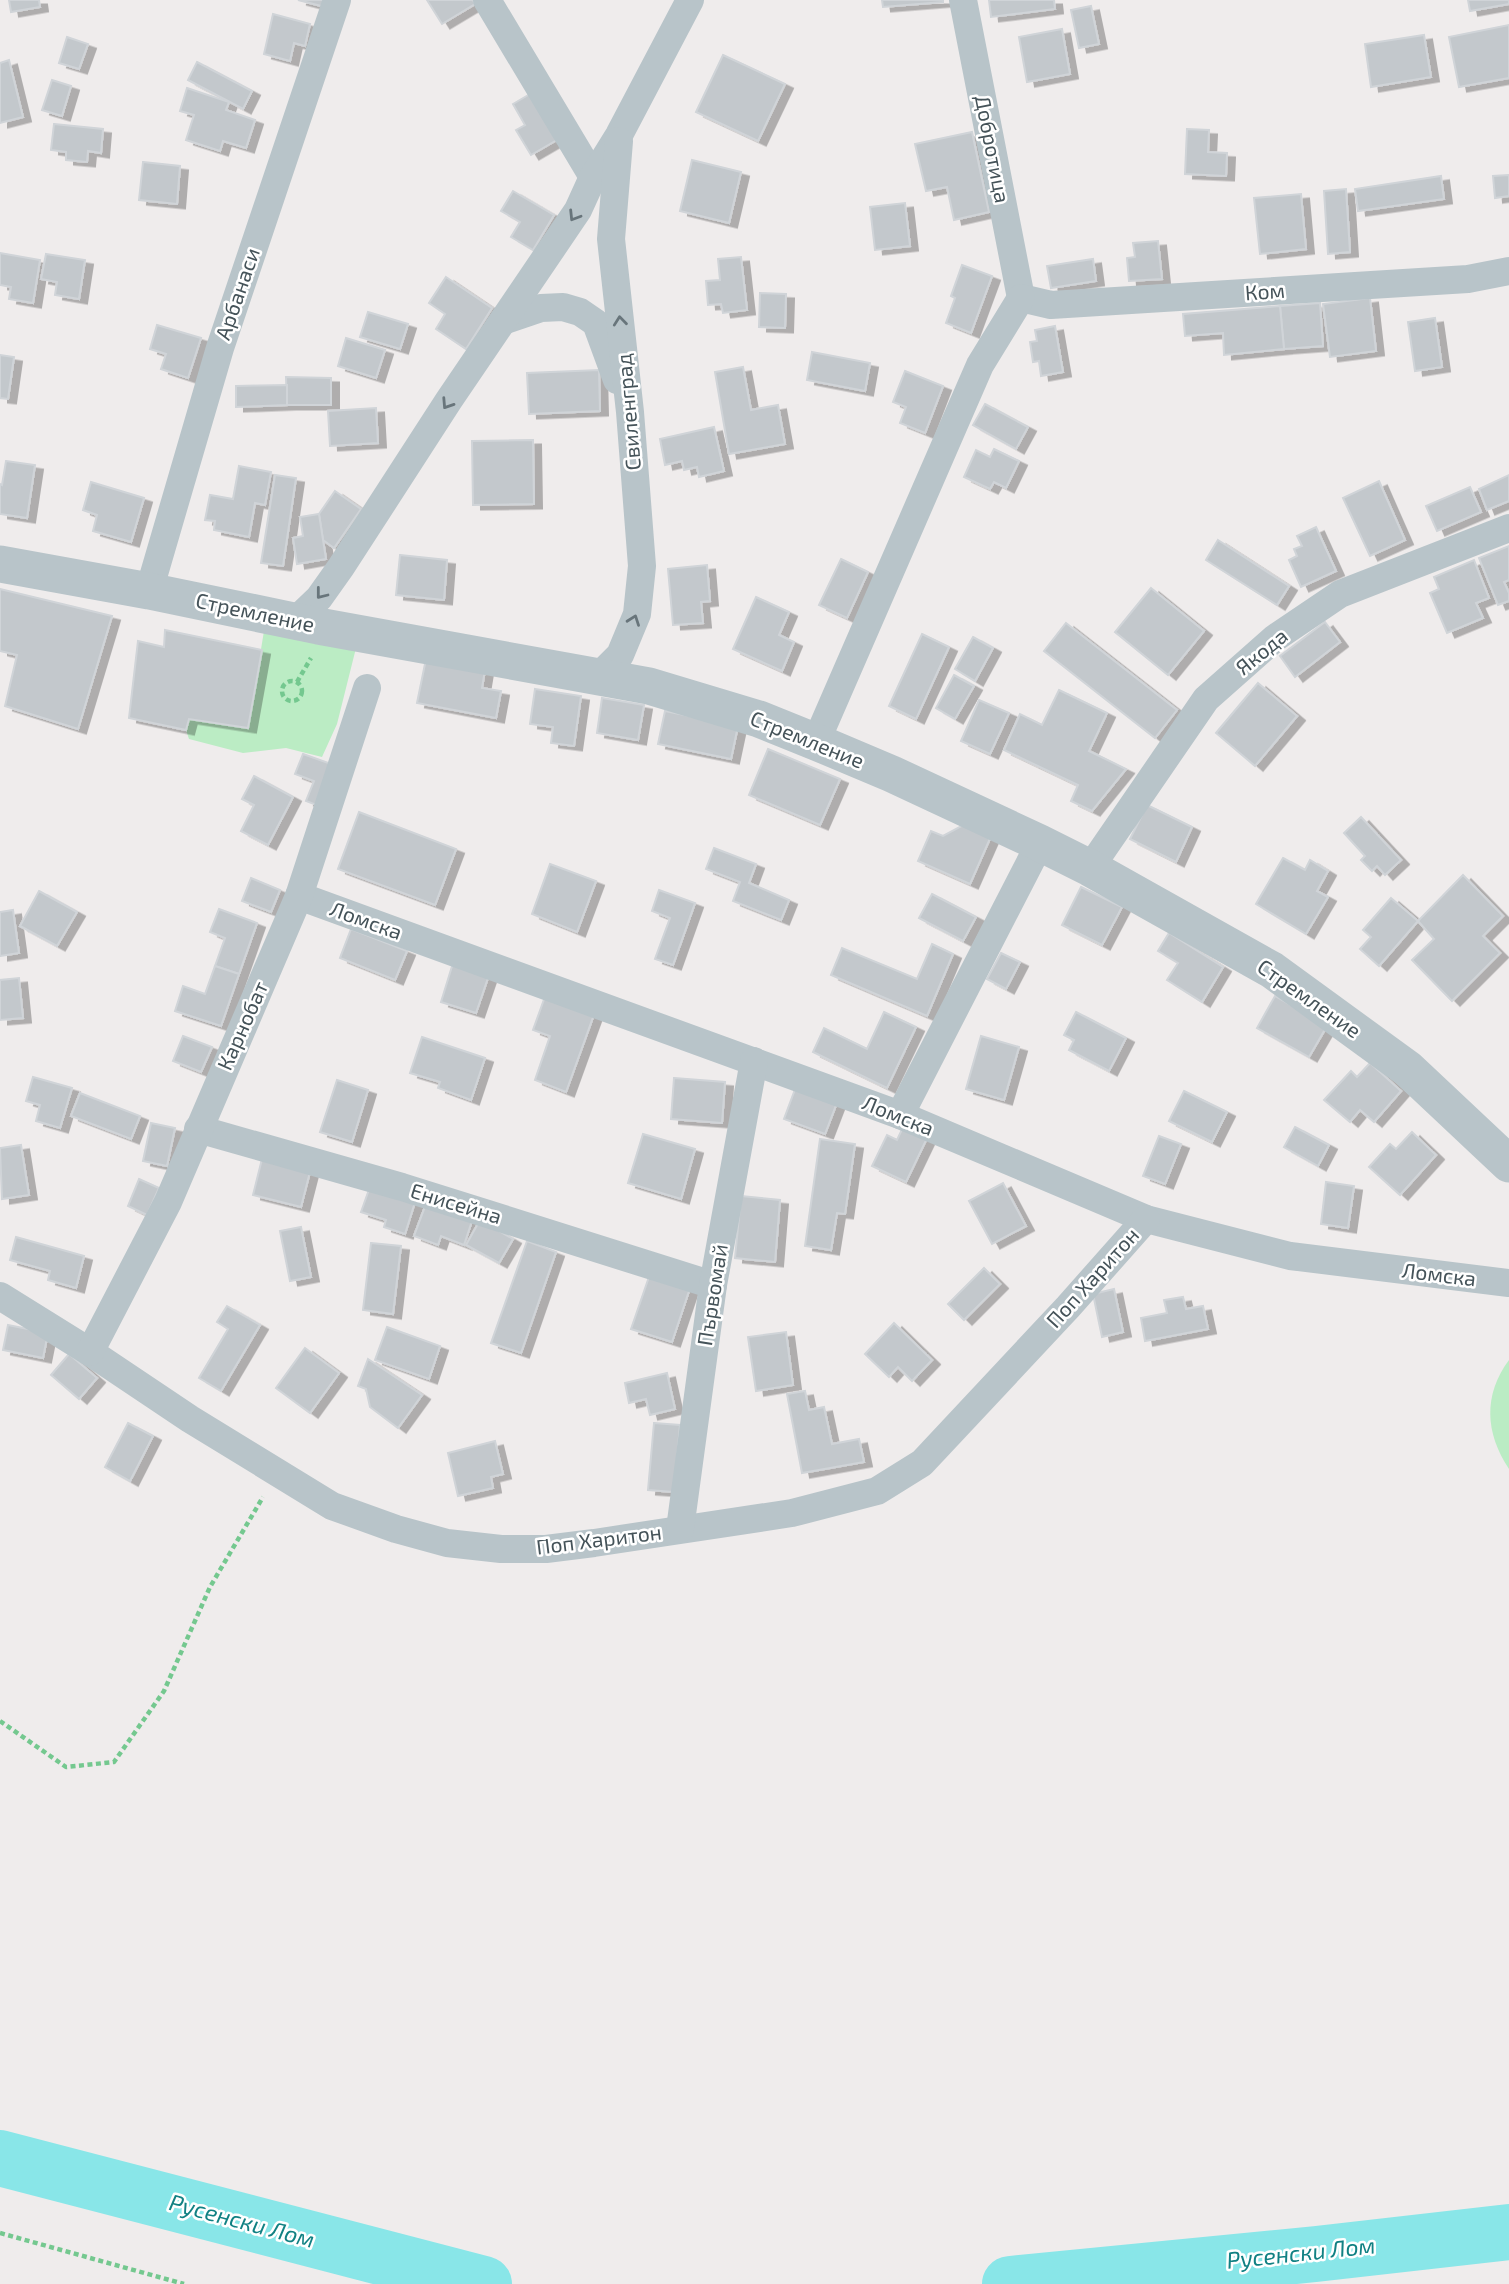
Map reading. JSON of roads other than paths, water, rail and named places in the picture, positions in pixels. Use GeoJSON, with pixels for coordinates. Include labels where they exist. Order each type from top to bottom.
{"type":"FeatureCollection","features":[{"type":"Feature","properties":{"kind":"street","name":"Арбанаси"},"geometry":{"type":"LineString","coordinates":[[149,591],[220,348],[337,0]]}},
{"type":"Feature","properties":{"kind":"street"},"geometry":{"type":"LineString","coordinates":[[488,0],[593,177]]}},
{"type":"Feature","properties":{"kind":"street"},"geometry":{"type":"LineString","coordinates":[[296,620],[319,598],[578,210],[593,177],[619,135],[690,0]]}},
{"type":"Feature","properties":{"kind":"street","name":"Добротица"},"geometry":{"type":"LineString","coordinates":[[963,0],[1021,298]]}},
{"type":"Feature","properties":{"kind":"street","name":"Свиленград"},"geometry":{"type":"LineString","coordinates":[[598,677],[620,655],[638,614],[642,566],[630,412],[611,239],[619,135]]}},
{"type":"Feature","properties":{"kind":"street","name":"Ком"},"geometry":{"type":"LineString","coordinates":[[1021,298],[1051,305],[1468,279],[1509,271]]}},
{"type":"Feature","properties":{"kind":"street"},"geometry":{"type":"LineString","coordinates":[[816,742],[980,366],[1021,298]]}},
{"type":"Feature","properties":{"kind":"street"},"geometry":{"type":"LineString","coordinates":[[503,321],[541,308],[563,307],[580,312],[596,323],[630,412]]}},
{"type":"Feature","properties":{"kind":"street","name":"Якода"},"geometry":{"type":"LineString","coordinates":[[1090,868],[1206,699],[1275,638],[1340,594],[1509,528]]}},
{"type":"Feature","properties":{"kind":"street","name":"Стремление"},"geometry":{"type":"LineString","coordinates":[[0,564],[649,686],[759,719],[892,774],[1040,843],[1272,970],[1408,1069],[1509,1164]]}},
{"type":"Feature","properties":{"kind":"street","name":"Карнобат"},"geometry":{"type":"LineString","coordinates":[[90,1352],[168,1202],[299,896],[367,688]]}},
{"type":"Feature","properties":{"kind":"street"},"geometry":{"type":"LineString","coordinates":[[900,1115],[1040,843]]}},
{"type":"Feature","properties":{"kind":"street","name":"Ломска"},"geometry":{"type":"LineString","coordinates":[[299,896],[900,1115],[1146,1219],[1290,1256],[1509,1283]]}},
{"type":"Feature","properties":{"kind":"street","name":"Първомай"},"geometry":{"type":"LineString","coordinates":[[680,1529],[713,1285],[754,1061]]}},
{"type":"Feature","properties":{"kind":"street","name":"Енисейна"},"geometry":{"type":"LineString","coordinates":[[198,1129],[402,1187],[713,1285]]}},
{"type":"Feature","properties":{"kind":"street","name":"Поп Харитон"},"geometry":{"type":"LineString","coordinates":[[0,1296],[190,1419],[332,1506],[396,1529],[447,1543],[501,1549],[546,1549],[792,1513],[877,1491],[922,1463],[1146,1219]]}},
{"type":"Feature","properties":{"kind":"waterway","name":"Русенски Лом"},"geometry":{"type":"LineString","coordinates":[[0,2158],[484,2284]]}},
{"type":"Feature","properties":{"kind":"waterway","name":"Русенски Лом"},"geometry":{"type":"LineString","coordinates":[[1010,2284],[1509,2232]]}}]}
